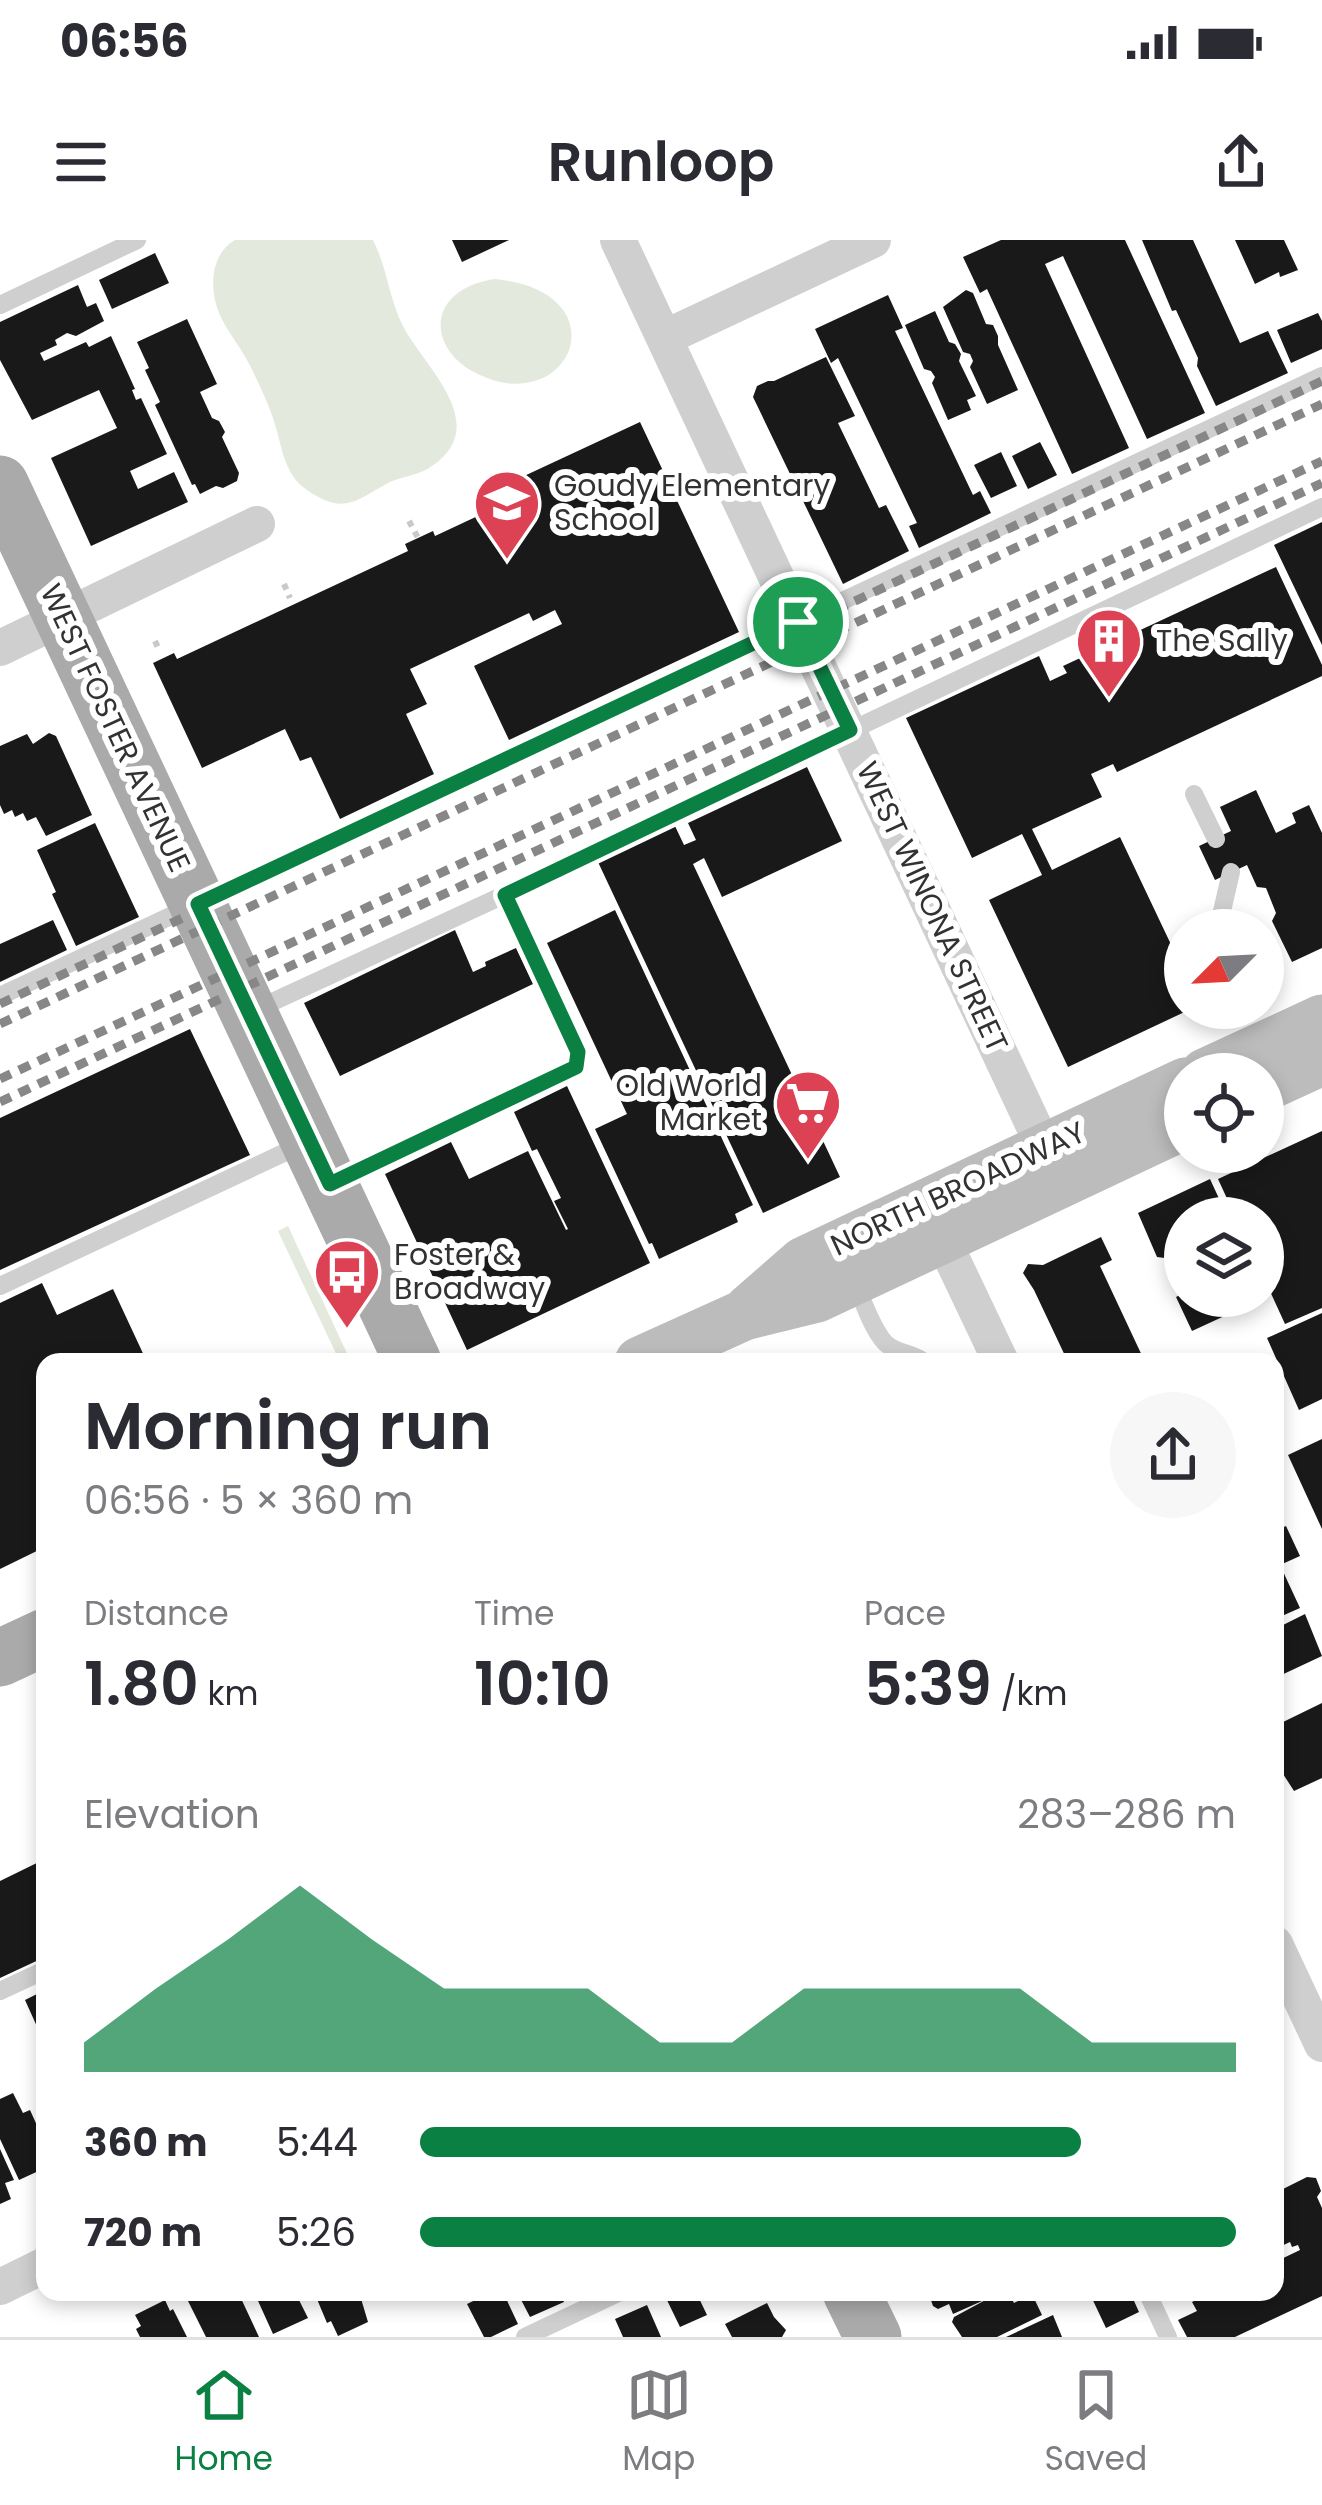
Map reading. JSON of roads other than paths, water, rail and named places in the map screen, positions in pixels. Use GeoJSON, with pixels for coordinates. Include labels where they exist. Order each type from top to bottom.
{"type":"FeatureCollection","features":[{"type":"Feature","properties":{"kind":"main road","name":"WEST FOSTER AVENUE"},"geometry":{"type":"LineString","coordinates":[[0,484],[409,1353]]}},
{"type":"Feature","properties":{"kind":"main road"},"geometry":{"type":"LineString","coordinates":[[1250,1053],[1322,1020]]}},
{"type":"Feature","properties":{"kind":"main road"},"geometry":{"type":"LineString","coordinates":[[1284,1077],[1322,1060]]}},
{"type":"Feature","properties":{"kind":"main road","name":"NORTH BROADWAY"},"geometry":{"type":"LineString","coordinates":[[744,1315],[818,1297],[943,1240],[1164,1096]]}},
{"type":"Feature","properties":{"kind":"main road","name":"NORTH BROADWAY"},"geometry":{"type":"LineString","coordinates":[[677,1353],[744,1315],[804,1262],[1053,1166],[1164,1131]]}},
{"type":"Feature","properties":{"kind":"main road"},"geometry":{"type":"LineString","coordinates":[[0,1658],[36,1641]]}},
{"type":"Feature","properties":{"kind":"main road"},"geometry":{"type":"LineString","coordinates":[[855,2301],[873,2337]]}},
{"type":"Feature","properties":{"kind":"street","name":"WEST WINONA STREET"},"geometry":{"type":"LineString","coordinates":[[618,240],[1053,1166]]}},
{"type":"Feature","properties":{"kind":"street"},"geometry":{"type":"LineString","coordinates":[[664,338],[874,240]]}},
{"type":"Feature","properties":{"kind":"street"},"geometry":{"type":"LineString","coordinates":[[0,648],[257,524]]}},
{"type":"Feature","properties":{"kind":"street"},"geometry":{"type":"LineString","coordinates":[[943,1240],[997,1353]]}},
{"type":"Feature","properties":{"kind":"street"},"geometry":{"type":"LineString","coordinates":[[1284,1963],[1322,2044]]}},
{"type":"Feature","properties":{"kind":"street"},"geometry":{"type":"LineString","coordinates":[[0,2287],[36,2270]]}},
{"type":"Feature","properties":{"kind":"lane"},"geometry":{"type":"LineString","coordinates":[[0,305],[137,240]]}},
{"type":"Feature","properties":{"kind":"lane"},"geometry":{"type":"LineString","coordinates":[[0,996],[1322,376]]}},
{"type":"Feature","properties":{"kind":"lane"},"geometry":{"type":"LineString","coordinates":[[249,1013],[1322,507]]}},
{"type":"Feature","properties":{"kind":"lane"},"geometry":{"type":"LineString","coordinates":[[1195,794],[1216,839]]}},
{"type":"Feature","properties":{"kind":"lane"},"geometry":{"type":"LineString","coordinates":[[1223,909],[1231,872]]}},
{"type":"Feature","properties":{"kind":"lane"},"geometry":{"type":"LineString","coordinates":[[0,1286],[576,1067],[578,1052],[505,895]]}},
{"type":"Feature","properties":{"kind":"lane"},"geometry":{"type":"LineString","coordinates":[[853,1280],[884,1342],[912,1353]]}},
{"type":"Feature","properties":{"kind":"lane"},"geometry":{"type":"LineString","coordinates":[[0,1991],[36,1974]]}},
{"type":"Feature","properties":{"kind":"lane"},"geometry":{"type":"LineString","coordinates":[[525,2337],[601,2301]]}},
{"type":"Feature","properties":{"kind":"lane"},"geometry":{"type":"LineString","coordinates":[[1151,2301],[1168,2337]]}},
{"type":"Feature","properties":{"kind":"railway"},"geometry":{"type":"LineString","coordinates":[[0,1004],[1322,381]]}},
{"type":"Feature","properties":{"kind":"railway"},"geometry":{"type":"LineString","coordinates":[[0,1024],[1322,404]]}},
{"type":"Feature","properties":{"kind":"railway"},"geometry":{"type":"LineString","coordinates":[[0,1079],[1322,461]]}},
{"type":"Feature","properties":{"kind":"railway"},"geometry":{"type":"LineString","coordinates":[[0,1102],[1322,483]]}},
{"type":"Feature","properties":{"kind":"place","name":"Goudy Elementary School"},"geometry":{"type":"Point","coordinates":[507,562]}},
{"type":"Feature","properties":{"kind":"place","name":"The Sally"},"geometry":{"type":"Point","coordinates":[1109,700]}},
{"type":"Feature","properties":{"kind":"place","name":"Old World Market"},"geometry":{"type":"Point","coordinates":[808,1162]}},
{"type":"Feature","properties":{"kind":"place","name":"Foster & Broadway"},"geometry":{"type":"Point","coordinates":[347,1331]}}]}
